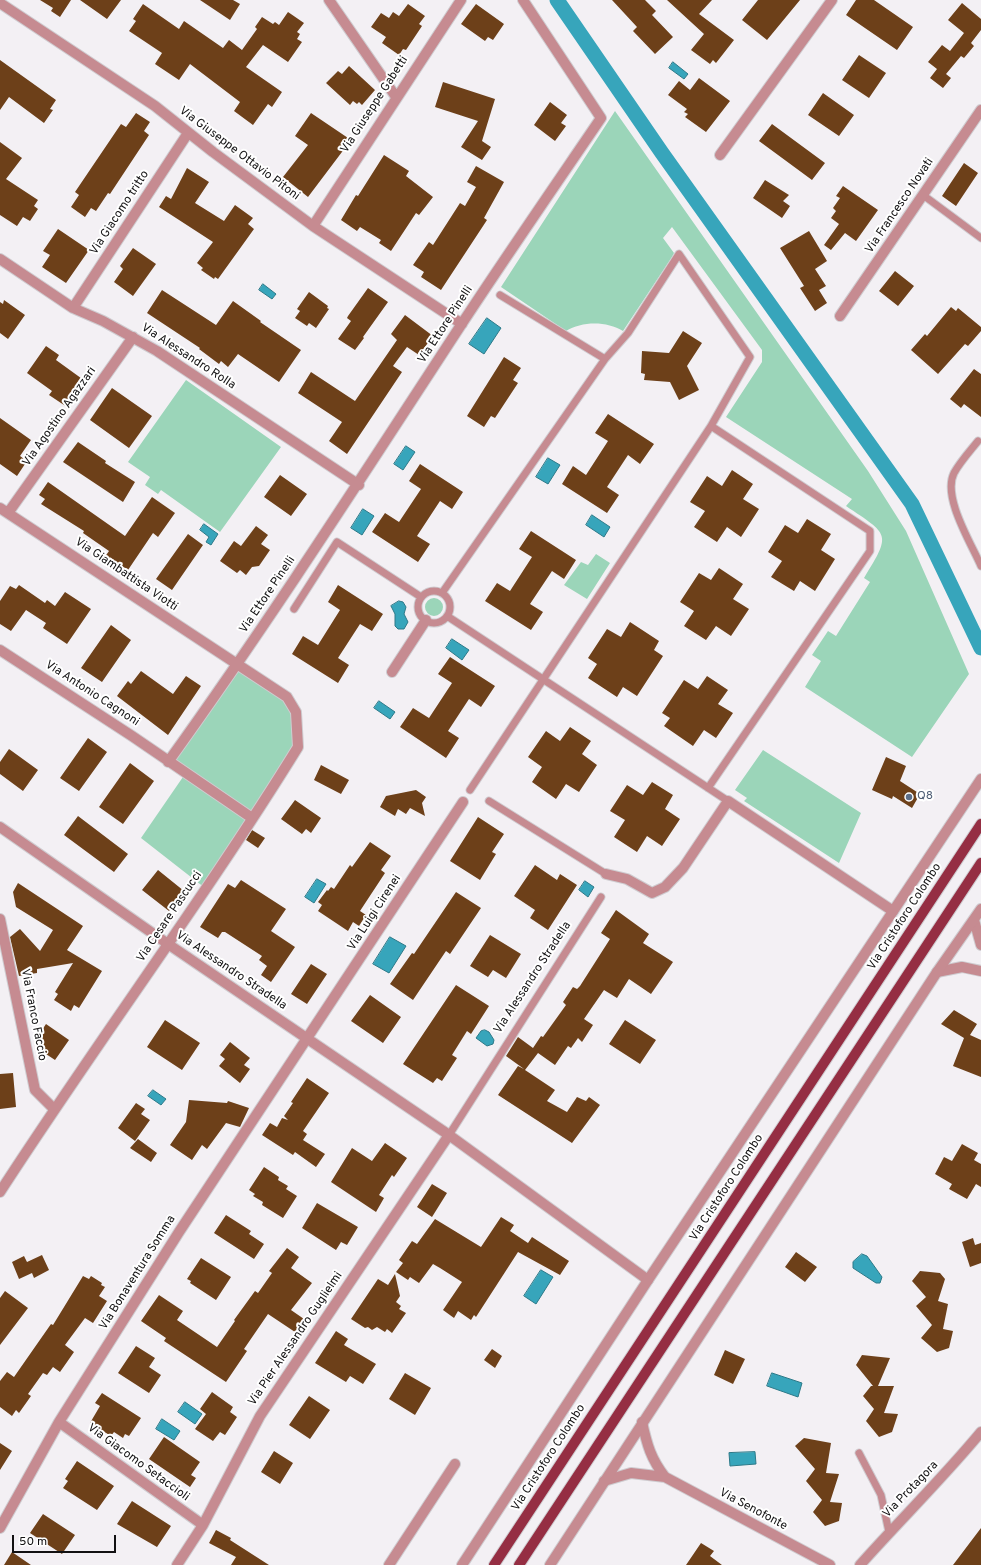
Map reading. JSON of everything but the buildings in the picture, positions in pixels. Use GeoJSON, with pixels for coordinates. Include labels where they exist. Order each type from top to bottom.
{"type":"FeatureCollection","features":[{"type":"Feature","properties":{"kind":"main road","name":"Via Cristoforo Colombo"},"geometry":{"type":"LineString","coordinates":[[494,1565],[981,824]]}},
{"type":"Feature","properties":{"kind":"main road"},"geometry":{"type":"LineString","coordinates":[[520,1565],[981,863]]}},
{"type":"Feature","properties":{"kind":"street"},"geometry":{"type":"LineString","coordinates":[[329,0],[396,97]]}},
{"type":"Feature","properties":{"kind":"street","name":"Via Giuseppe Gabetti"},"geometry":{"type":"LineString","coordinates":[[313,226],[460,0]]}},
{"type":"Feature","properties":{"kind":"street","name":"Via Ettore Pinelli"},"geometry":{"type":"LineString","coordinates":[[168,762],[238,665],[359,485],[462,324],[601,118],[523,0]]}},
{"type":"Feature","properties":{"kind":"street"},"geometry":{"type":"LineString","coordinates":[[720,155],[832,0]]}},
{"type":"Feature","properties":{"kind":"street","name":"Via Giuseppe Ottavio Pitoni"},"geometry":{"type":"LineString","coordinates":[[0,4],[155,106],[188,133],[313,226],[462,324]]}},
{"type":"Feature","properties":{"kind":"street","name":"Via Francesco Novati"},"geometry":{"type":"LineString","coordinates":[[840,316],[981,110]]}},
{"type":"Feature","properties":{"kind":"street","name":"Via Giacomo tritto"},"geometry":{"type":"LineString","coordinates":[[73,308],[188,133]]}},
{"type":"Feature","properties":{"kind":"street","name":"Via Alessandro Rolla"},"geometry":{"type":"LineString","coordinates":[[0,259],[73,308],[133,337],[359,485]]}},
{"type":"Feature","properties":{"kind":"street","name":"Via Agostino Agazzari"},"geometry":{"type":"LineString","coordinates":[[4,510],[133,337]]}},
{"type":"Feature","properties":{"kind":"street","name":"Via Giambattista Viotti"},"geometry":{"type":"LineString","coordinates":[[4,510],[238,665]]}},
{"type":"Feature","properties":{"kind":"street"},"geometry":{"type":"LineString","coordinates":[[392,672],[426,620]]}},
{"type":"Feature","properties":{"kind":"street","name":"Via Antonio Cagnoni"},"geometry":{"type":"LineString","coordinates":[[0,650],[132,736],[252,818]]}},
{"type":"Feature","properties":{"kind":"street","name":"Via Cesare Pascucci"},"geometry":{"type":"LineString","coordinates":[[0,1192],[54,1109],[168,944],[298,747],[296,712],[287,698],[238,665]]}},
{"type":"Feature","properties":{"kind":"street","name":"Via Cristoforo Colombo"},"geometry":{"type":"LineString","coordinates":[[462,1565],[648,1280],[981,779]]}},
{"type":"Feature","properties":{"kind":"street"},"geometry":{"type":"LineString","coordinates":[[606,874],[627,879],[652,893],[665,887],[683,868],[728,801]]}},
{"type":"Feature","properties":{"kind":"street","name":"Via Cristoforo Colombo"},"geometry":{"type":"LineString","coordinates":[[728,801],[893,911]]}},
{"type":"Feature","properties":{"kind":"street","name":"Via Luigi Cirenei"},"geometry":{"type":"LineString","coordinates":[[309,1038],[463,802]]}},
{"type":"Feature","properties":{"kind":"street","name":"Via Alessandro Stradella"},"geometry":{"type":"LineString","coordinates":[[0,827],[168,944],[309,1038],[449,1135],[648,1280]]}},
{"type":"Feature","properties":{"kind":"street"},"geometry":{"type":"LineString","coordinates":[[550,1565],[937,972],[981,909]]}},
{"type":"Feature","properties":{"kind":"street","name":"Via Franco Faccio"},"geometry":{"type":"LineString","coordinates":[[0,919],[35,1090],[54,1109]]}},
{"type":"Feature","properties":{"kind":"street"},"geometry":{"type":"LineString","coordinates":[[974,920],[981,945]]}},
{"type":"Feature","properties":{"kind":"street"},"geometry":{"type":"LineString","coordinates":[[937,972],[962,967],[981,970]]}},
{"type":"Feature","properties":{"kind":"street","name":"Via Bonaventura Somma"},"geometry":{"type":"LineString","coordinates":[[0,1528],[58,1422],[179,1232],[309,1038]]}},
{"type":"Feature","properties":{"kind":"street","name":"Via Pier Alessandro Guglielmi"},"geometry":{"type":"LineString","coordinates":[[177,1565],[202,1525],[260,1416],[449,1135]]}},
{"type":"Feature","properties":{"kind":"street","name":"Via Giacomo Setaccioli"},"geometry":{"type":"LineString","coordinates":[[58,1422],[202,1525]]}},
{"type":"Feature","properties":{"kind":"street"},"geometry":{"type":"LineString","coordinates":[[642,1422],[647,1447],[656,1466],[665,1477]]}},
{"type":"Feature","properties":{"kind":"street","name":"Via Protagora"},"geometry":{"type":"LineString","coordinates":[[860,1565],[889,1532],[961,1457],[981,1432]]}},
{"type":"Feature","properties":{"kind":"street"},"geometry":{"type":"LineString","coordinates":[[389,1565],[455,1464]]}},
{"type":"Feature","properties":{"kind":"street"},"geometry":{"type":"LineString","coordinates":[[604,1481],[631,1473],[665,1477]]}},
{"type":"Feature","properties":{"kind":"street","name":"Via Senofonte"},"geometry":{"type":"LineString","coordinates":[[665,1477],[830,1565]]}},
{"type":"Feature","properties":{"kind":"street"},"geometry":{"type":"LineString","coordinates":[[0,1508],[9,1514]]}},
{"type":"Feature","properties":{"kind":"lane"},"geometry":{"type":"LineString","coordinates":[[923,195],[981,238]]}},
{"type":"Feature","properties":{"kind":"lane"},"geometry":{"type":"LineString","coordinates":[[442,593],[605,358],[628,332],[679,254],[750,357],[711,426],[470,790]]}},
{"type":"Feature","properties":{"kind":"lane"},"geometry":{"type":"LineString","coordinates":[[500,295],[605,358]]}},
{"type":"Feature","properties":{"kind":"lane"},"geometry":{"type":"LineString","coordinates":[[708,788],[870,551],[870,531],[711,426]]}},
{"type":"Feature","properties":{"kind":"lane"},"geometry":{"type":"LineString","coordinates":[[978,441],[954,473],[951,484],[952,496],[958,515],[981,566]]}},
{"type":"Feature","properties":{"kind":"lane"},"geometry":{"type":"LineString","coordinates":[[294,609],[338,542],[421,597]]}},
{"type":"Feature","properties":{"kind":"lane"},"geometry":{"type":"LineString","coordinates":[[430,591],[442,593],[447,598],[450,606],[447,616],[436,623],[426,620],[419,611],[418,603],[421,597],[430,591]]}},
{"type":"Feature","properties":{"kind":"lane"},"geometry":{"type":"LineString","coordinates":[[447,616],[728,801]]}},
{"type":"Feature","properties":{"kind":"lane"},"geometry":{"type":"LineString","coordinates":[[489,801],[606,874]]}},
{"type":"Feature","properties":{"kind":"lane","name":"Via Alessandro Stradella"},"geometry":{"type":"LineString","coordinates":[[449,1135],[601,897]]}},
{"type":"Feature","properties":{"kind":"lane"},"geometry":{"type":"LineString","coordinates":[[859,1453],[881,1495],[889,1532]]}},
{"type":"Feature","properties":{"kind":"green space"},"geometry":{"type":"Polygon","coordinates":[[[615,111],[868,471],[906,531],[969,674],[912,757],[805,687],[821,661],[812,655],[828,631],[836,636],[870,582],[864,578],[879,552],[882,543],[882,536],[871,523],[846,506],[852,499],[726,417],[762,362],[762,350],[672,227],[663,238],[674,253],[623,331],[610,325],[587,324],[579,325],[566,331],[501,287],[615,111]]]}},
{"type":"Feature","properties":{"kind":"green space"},"geometry":{"type":"Polygon","coordinates":[[[186,380],[281,447],[220,532],[161,490],[158,494],[145,485],[150,477],[128,462],[186,380]]]}},
{"type":"Feature","properties":{"kind":"green space"},"geometry":{"type":"Polygon","coordinates":[[[596,554],[610,563],[587,599],[564,585],[581,562],[588,565],[596,554]]]}},
{"type":"Feature","properties":{"kind":"green space"},"geometry":{"type":"Polygon","coordinates":[[[434,598],[440,601],[443,607],[440,613],[434,616],[428,613],[425,607],[428,601],[434,598]]]}},
{"type":"Feature","properties":{"kind":"green space"},"geometry":{"type":"Polygon","coordinates":[[[238,665],[287,697],[296,712],[298,747],[205,888],[141,838],[185,774],[168,762],[238,665]]]}},
{"type":"Feature","properties":{"kind":"green space"},"geometry":{"type":"Polygon","coordinates":[[[763,750],[861,813],[839,863],[744,801],[747,798],[735,790],[763,750]]]}},
{"type":"Feature","properties":{"kind":"water"},"geometry":{"type":"Polygon","coordinates":[[[673,62],[688,74],[684,79],[669,68],[673,62]]]}},
{"type":"Feature","properties":{"kind":"water"},"geometry":{"type":"Polygon","coordinates":[[[263,284],[276,294],[272,299],[259,290],[263,284]]]}},
{"type":"Feature","properties":{"kind":"water"},"geometry":{"type":"Polygon","coordinates":[[[487,318],[501,328],[484,354],[469,344],[487,318]]]}},
{"type":"Feature","properties":{"kind":"water"},"geometry":{"type":"Polygon","coordinates":[[[406,446],[415,452],[403,470],[394,464],[406,446]]]}},
{"type":"Feature","properties":{"kind":"water"},"geometry":{"type":"Polygon","coordinates":[[[548,458],[560,465],[548,484],[536,477],[548,458]]]}},
{"type":"Feature","properties":{"kind":"water"},"geometry":{"type":"Polygon","coordinates":[[[363,509],[374,516],[362,535],[351,528],[363,509]]]}},
{"type":"Feature","properties":{"kind":"water"},"geometry":{"type":"Polygon","coordinates":[[[592,515],[610,527],[604,537],[586,525],[592,515]]]}},
{"type":"Feature","properties":{"kind":"water"},"geometry":{"type":"Polygon","coordinates":[[[204,524],[218,534],[211,545],[206,542],[209,537],[200,530],[204,524]]]}},
{"type":"Feature","properties":{"kind":"water"},"geometry":{"type":"Polygon","coordinates":[[[399,601],[403,602],[406,607],[404,614],[408,622],[404,629],[398,629],[395,626],[395,614],[391,606],[399,601]]]}},
{"type":"Feature","properties":{"kind":"water"},"geometry":{"type":"Polygon","coordinates":[[[452,639],[469,650],[462,660],[446,648],[452,639]]]}},
{"type":"Feature","properties":{"kind":"water"},"geometry":{"type":"Polygon","coordinates":[[[379,701],[395,712],[390,719],[374,708],[379,701]]]}},
{"type":"Feature","properties":{"kind":"water"},"geometry":{"type":"Polygon","coordinates":[[[317,879],[326,884],[314,903],[305,897],[317,879]]]}},
{"type":"Feature","properties":{"kind":"water"},"geometry":{"type":"Polygon","coordinates":[[[585,881],[594,887],[588,897],[579,890],[585,881]]]}},
{"type":"Feature","properties":{"kind":"water"},"geometry":{"type":"Polygon","coordinates":[[[390,937],[406,946],[389,973],[373,964],[390,937]]]}},
{"type":"Feature","properties":{"kind":"water"},"geometry":{"type":"Polygon","coordinates":[[[485,1030],[489,1032],[494,1040],[493,1044],[487,1046],[476,1038],[481,1031],[485,1030]]]}},
{"type":"Feature","properties":{"kind":"water"},"geometry":{"type":"Polygon","coordinates":[[[153,1090],[166,1099],[161,1105],[148,1096],[153,1090]]]}},
{"type":"Feature","properties":{"kind":"water"},"geometry":{"type":"Polygon","coordinates":[[[862,1254],[867,1256],[882,1277],[880,1283],[876,1283],[853,1268],[853,1262],[862,1254]]]}},
{"type":"Feature","properties":{"kind":"water"},"geometry":{"type":"Polygon","coordinates":[[[541,1270],[553,1277],[536,1304],[524,1296],[541,1270]]]}},
{"type":"Feature","properties":{"kind":"water"},"geometry":{"type":"Polygon","coordinates":[[[772,1373],[802,1383],[798,1397],[767,1386],[772,1373]]]}},
{"type":"Feature","properties":{"kind":"water"},"geometry":{"type":"Polygon","coordinates":[[[185,1402],[202,1414],[195,1424],[178,1412],[185,1402]]]}},
{"type":"Feature","properties":{"kind":"water"},"geometry":{"type":"Polygon","coordinates":[[[162,1419],[180,1431],[174,1440],[156,1429],[162,1419]]]}},
{"type":"Feature","properties":{"kind":"water"},"geometry":{"type":"Polygon","coordinates":[[[755,1452],[756,1464],[730,1466],[729,1453],[755,1452]]]}},
{"type":"Feature","properties":{"kind":"waterway"},"geometry":{"type":"LineString","coordinates":[[557,0],[662,153],[912,504],[981,648]]}},
{"type":"Feature","properties":{"kind":"place","name":"Q8"},"geometry":{"type":"Point","coordinates":[909,797]}}]}
